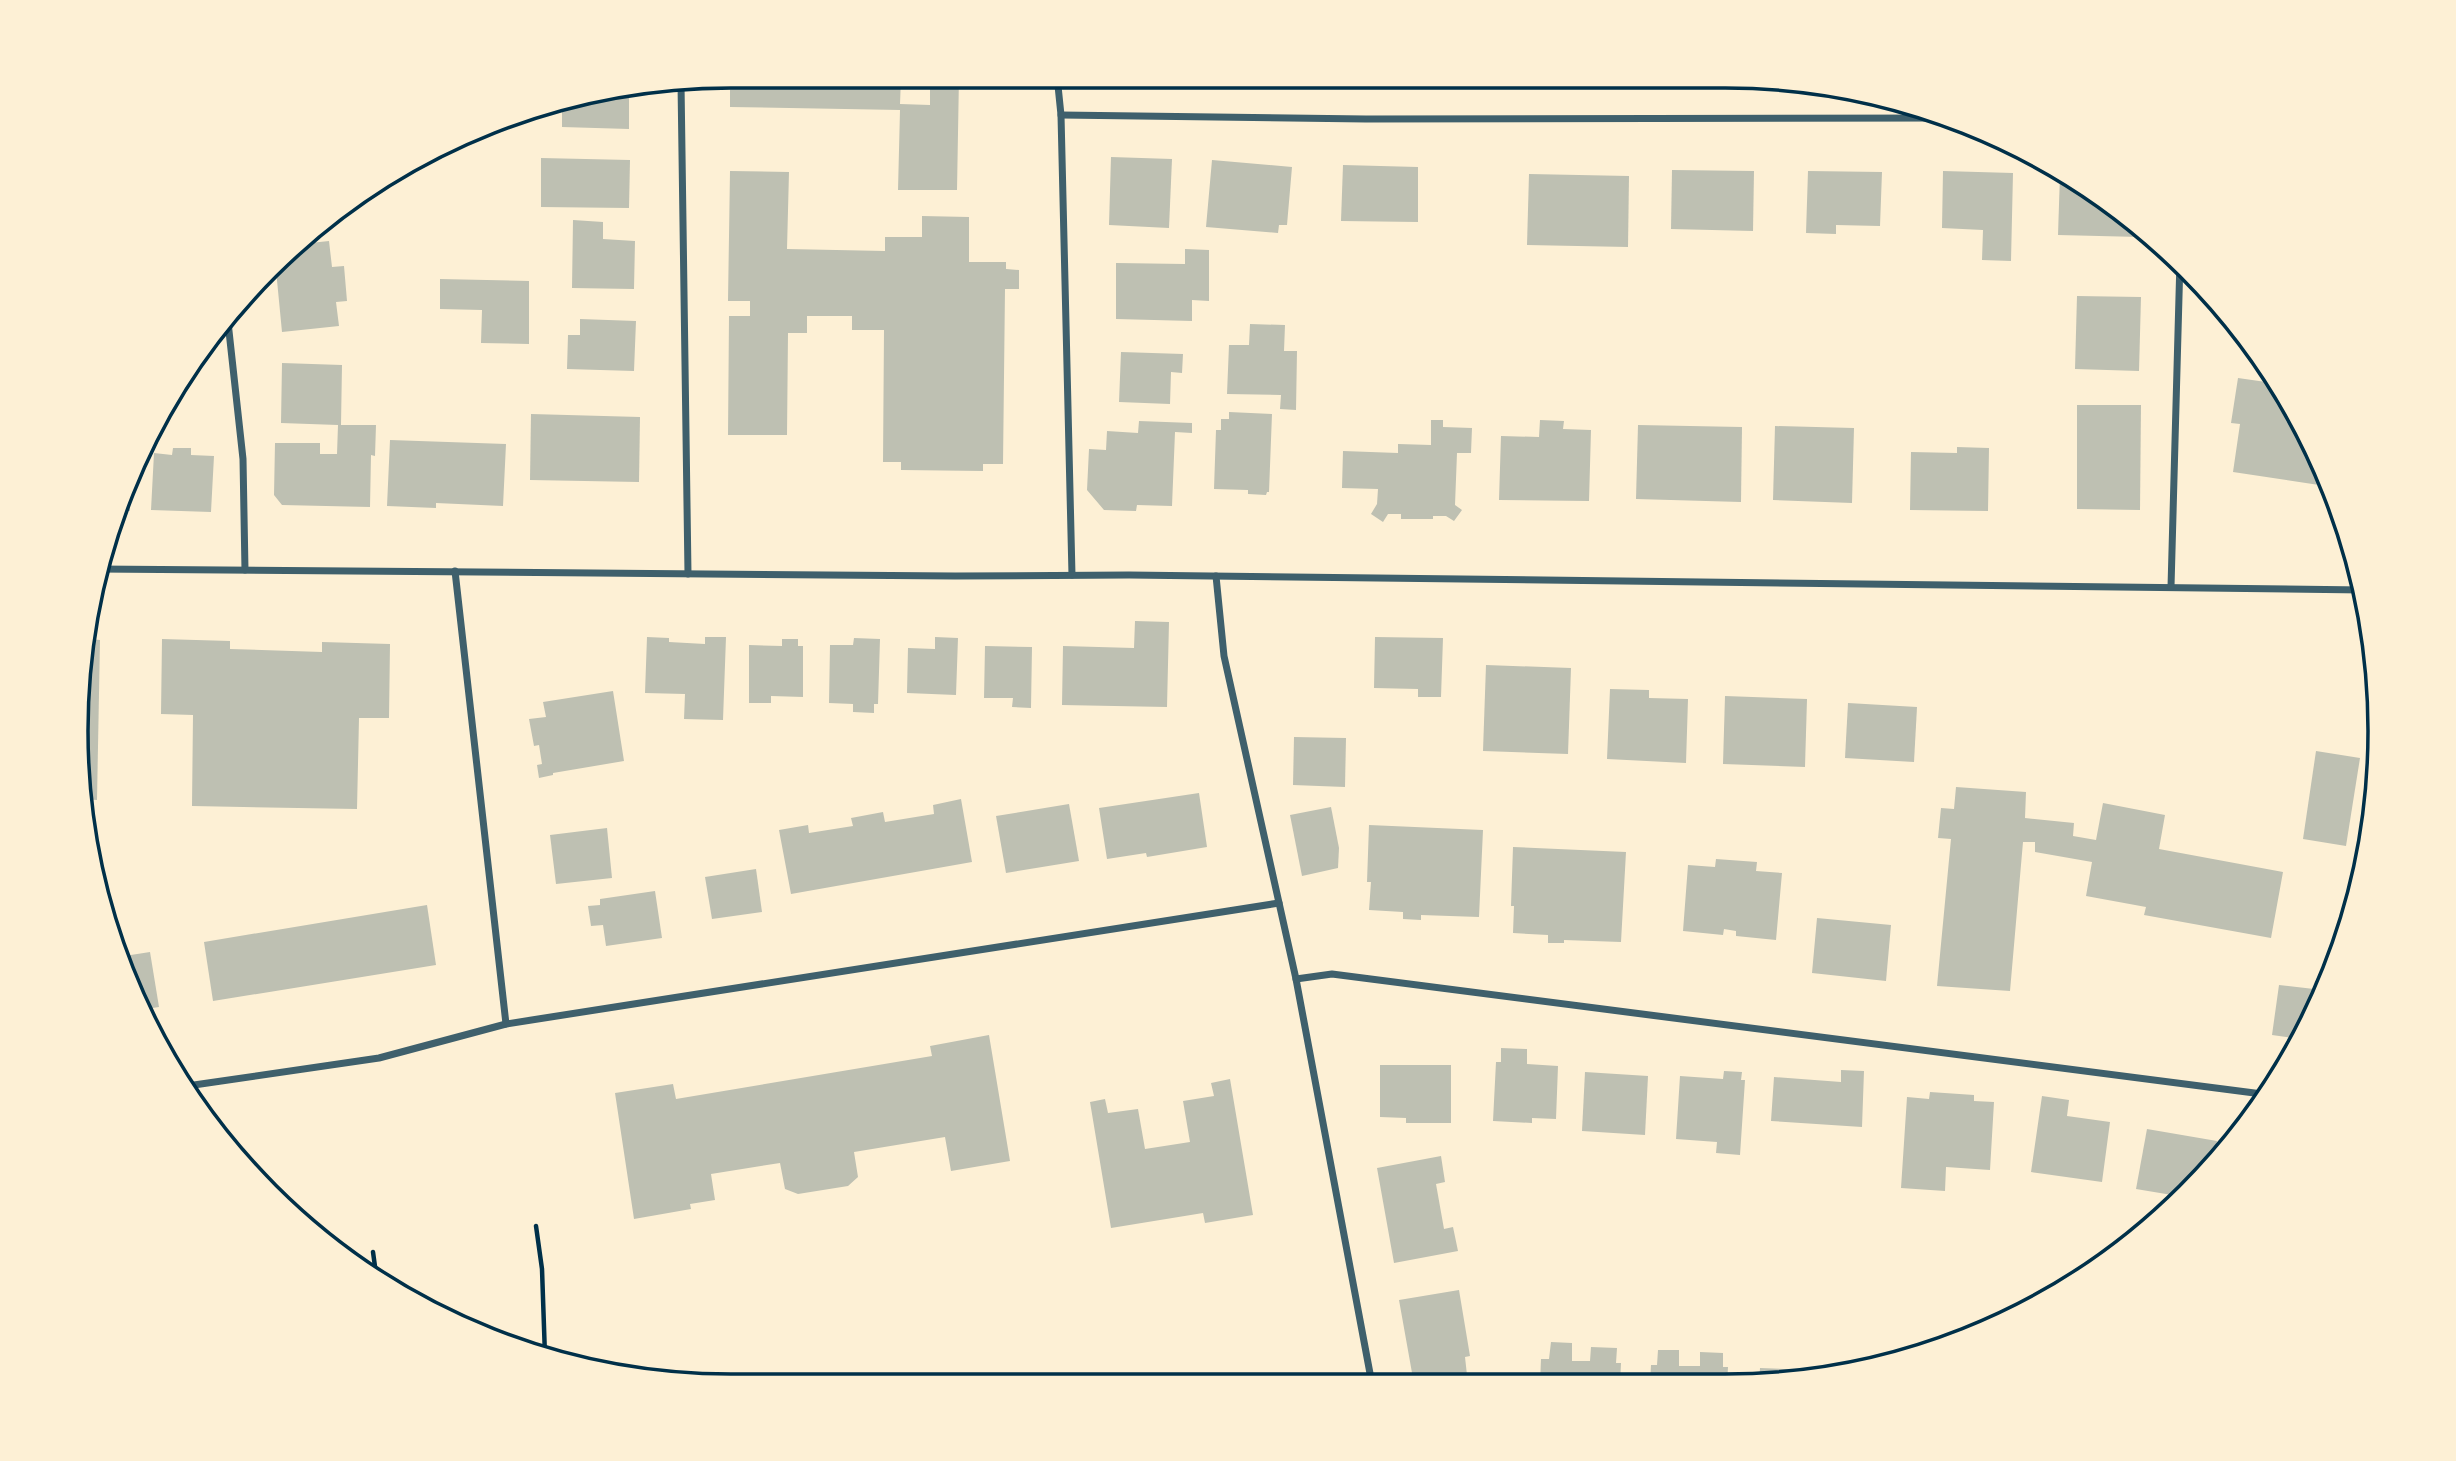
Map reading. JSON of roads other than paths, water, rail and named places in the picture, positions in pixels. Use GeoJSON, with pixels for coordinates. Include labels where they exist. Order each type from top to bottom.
{"type":"FeatureCollection","features":[{"type":"Feature","properties":{"kind":"street"},"geometry":{"type":"LineString","coordinates":[[1058,88],[1072,575]]}},
{"type":"Feature","properties":{"kind":"street"},"geometry":{"type":"LineString","coordinates":[[681,90],[688,574]]}},
{"type":"Feature","properties":{"kind":"street"},"geometry":{"type":"LineString","coordinates":[[1061,116],[1920,118]]}},
{"type":"Feature","properties":{"kind":"street"},"geometry":{"type":"LineString","coordinates":[[2171,587],[2180,276]]}},
{"type":"Feature","properties":{"kind":"street"},"geometry":{"type":"LineString","coordinates":[[229,329],[243,458],[245,570]]}},
{"type":"Feature","properties":{"kind":"street"},"geometry":{"type":"LineString","coordinates":[[108,569],[1216,576],[2353,590]]}},
{"type":"Feature","properties":{"kind":"street"},"geometry":{"type":"LineString","coordinates":[[455,571],[506,1024]]}},
{"type":"Feature","properties":{"kind":"street"},"geometry":{"type":"LineString","coordinates":[[1216,576],[1224,656],[1296,979],[1369,1374]]}},
{"type":"Feature","properties":{"kind":"street"},"geometry":{"type":"LineString","coordinates":[[194,1085],[379,1058],[506,1024],[1279,903]]}},
{"type":"Feature","properties":{"kind":"street"},"geometry":{"type":"LineString","coordinates":[[1296,979],[1332,974],[2256,1093]]}}]}
